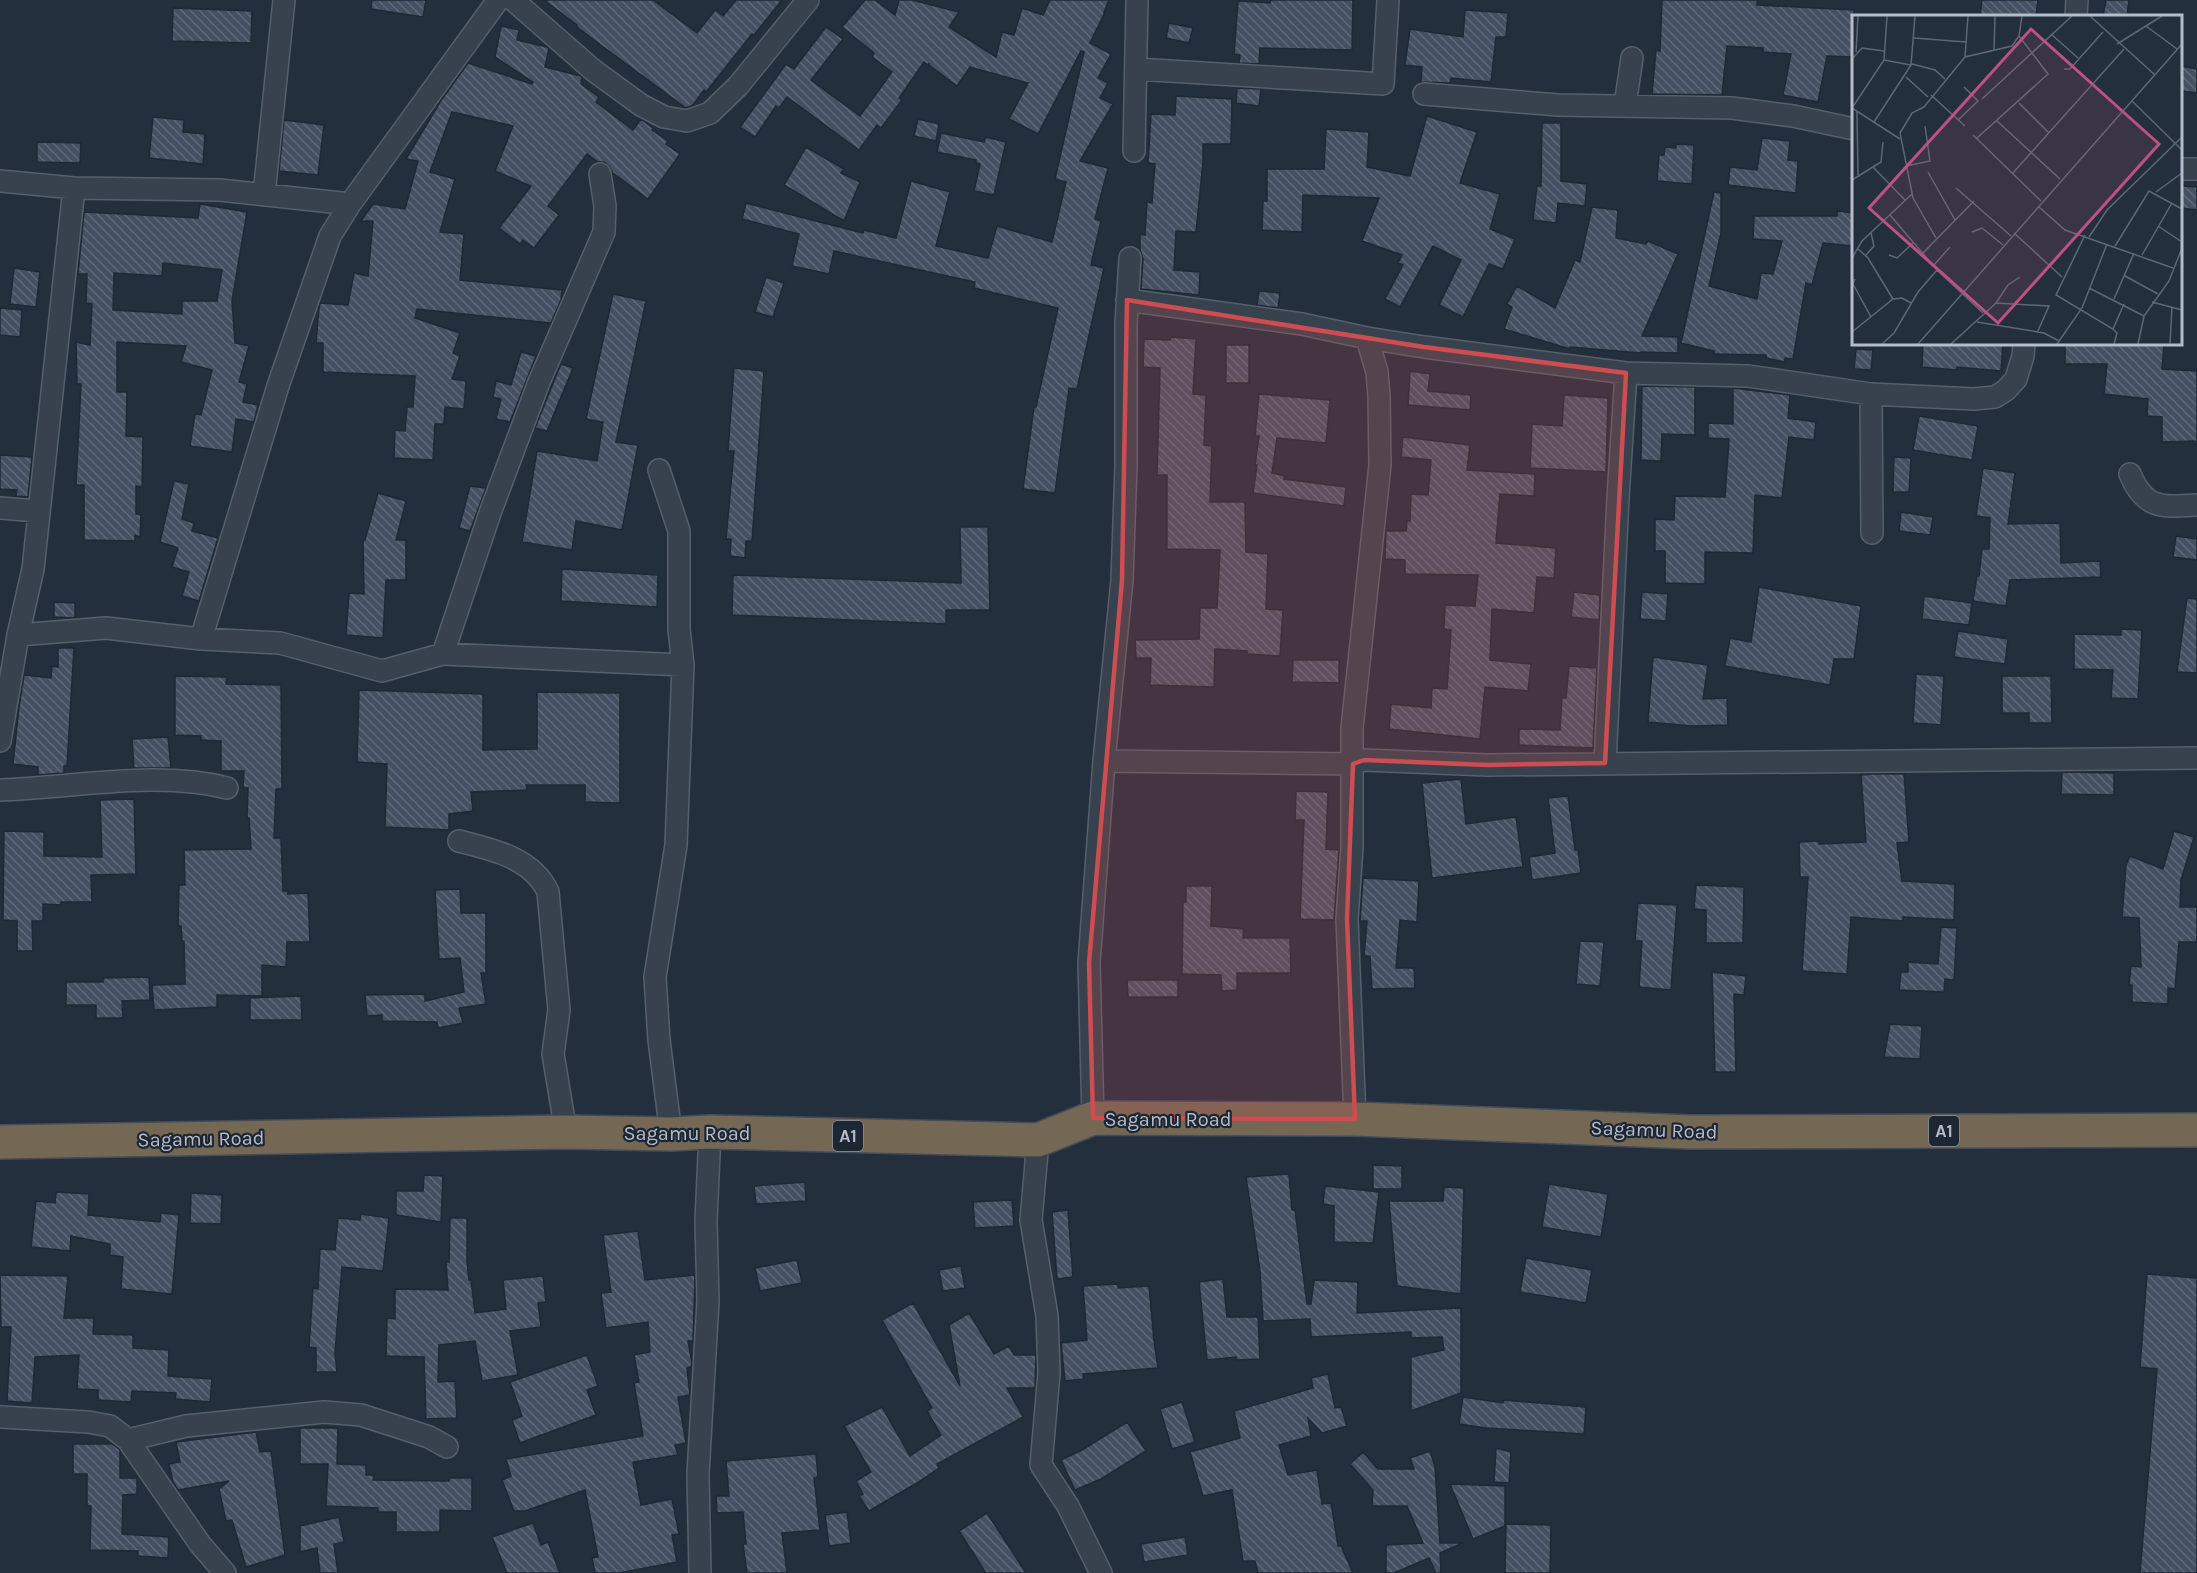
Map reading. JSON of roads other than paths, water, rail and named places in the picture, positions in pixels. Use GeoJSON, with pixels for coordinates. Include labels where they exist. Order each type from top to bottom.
{"type":"FeatureCollection","features":[{"type":"Feature","properties":{"kind":"highway","name":"Sagamu Road"},"geometry":{"type":"LineString","coordinates":[[0,1142],[566,1132],[671,1134],[710,1132],[1038,1140],[1093,1118],[1355,1119],[1691,1132],[2197,1130]]}},
{"type":"Feature","properties":{"kind":"street"},"geometry":{"type":"LineString","coordinates":[[264,195],[284,0]]}},
{"type":"Feature","properties":{"kind":"street"},"geometry":{"type":"LineString","coordinates":[[201,639],[278,386],[330,236],[350,204],[498,0]]}},
{"type":"Feature","properties":{"kind":"street"},"geometry":{"type":"LineString","coordinates":[[513,0],[593,70],[641,105],[664,117],[687,121],[710,113],[738,86],[808,0]]}},
{"type":"Feature","properties":{"kind":"street"},"geometry":{"type":"LineString","coordinates":[[1134,151],[1137,0]]}},
{"type":"Feature","properties":{"kind":"street"},"geometry":{"type":"LineString","coordinates":[[1136,69],[1383,84],[1388,0]]}},
{"type":"Feature","properties":{"kind":"street"},"geometry":{"type":"LineString","coordinates":[[2076,15],[2077,0]]}},
{"type":"Feature","properties":{"kind":"street"},"geometry":{"type":"LineString","coordinates":[[1625,105],[1632,58]]}},
{"type":"Feature","properties":{"kind":"street"},"geometry":{"type":"LineString","coordinates":[[1424,94],[1558,105],[1732,108],[1793,116],[1852,129]]}},
{"type":"Feature","properties":{"kind":"street"},"geometry":{"type":"LineString","coordinates":[[443,654],[490,513],[539,382],[604,232],[605,206],[600,174]]}},
{"type":"Feature","properties":{"kind":"street"},"geometry":{"type":"LineString","coordinates":[[0,181],[74,188],[220,190],[350,204]]}},
{"type":"Feature","properties":{"kind":"street"},"geometry":{"type":"LineString","coordinates":[[0,741],[18,635],[33,569],[74,188]]}},
{"type":"Feature","properties":{"kind":"street"},"geometry":{"type":"LineString","coordinates":[[1093,1118],[1089,963],[1104,762],[1122,580],[1127,300],[1130,258]]}},
{"type":"Feature","properties":{"kind":"street"},"geometry":{"type":"LineString","coordinates":[[1127,300],[1302,324],[1367,338],[1626,372],[1749,376],[1871,394],[1974,399],[1995,397],[2006,390],[2016,379],[2024,345]]}},
{"type":"Feature","properties":{"kind":"street"},"geometry":{"type":"LineString","coordinates":[[1355,1119],[1347,919],[1352,848],[1352,728],[1380,465],[1379,388],[1367,338]]}},
{"type":"Feature","properties":{"kind":"street"},"geometry":{"type":"LineString","coordinates":[[1605,763],[1626,372]]}},
{"type":"Feature","properties":{"kind":"street"},"geometry":{"type":"LineString","coordinates":[[1871,394],[1872,533]]}},
{"type":"Feature","properties":{"kind":"street"},"geometry":{"type":"LineString","coordinates":[[659,470],[679,531],[679,629],[683,665],[676,845],[655,976],[659,1040],[671,1134]]}},
{"type":"Feature","properties":{"kind":"street"},"geometry":{"type":"LineString","coordinates":[[2130,474],[2136,490],[2145,500],[2164,507],[2197,505]]}},
{"type":"Feature","properties":{"kind":"street"},"geometry":{"type":"LineString","coordinates":[[0,508],[38,511]]}},
{"type":"Feature","properties":{"kind":"street"},"geometry":{"type":"LineString","coordinates":[[18,635],[106,628],[201,639],[280,643],[382,671],[443,654],[683,665]]}},
{"type":"Feature","properties":{"kind":"street"},"geometry":{"type":"LineString","coordinates":[[1104,762],[1353,764],[1364,760],[1487,765],[2197,758]]}},
{"type":"Feature","properties":{"kind":"street"},"geometry":{"type":"LineString","coordinates":[[0,790],[122,782],[208,783],[227,788]]}},
{"type":"Feature","properties":{"kind":"street"},"geometry":{"type":"LineString","coordinates":[[459,841],[497,850],[531,869],[543,880],[548,892],[559,1010],[553,1054],[566,1132]]}},
{"type":"Feature","properties":{"kind":"street"},"geometry":{"type":"LineString","coordinates":[[700,1573],[698,1474],[708,1301],[706,1221],[710,1132]]}},
{"type":"Feature","properties":{"kind":"street"},"geometry":{"type":"LineString","coordinates":[[1038,1140],[1031,1220],[1047,1316],[1049,1373],[1041,1465],[1068,1506],[1101,1573]]}},
{"type":"Feature","properties":{"kind":"street"},"geometry":{"type":"LineString","coordinates":[[128,1440],[186,1426],[324,1412],[361,1415],[429,1437],[447,1447]]}},
{"type":"Feature","properties":{"kind":"street"},"geometry":{"type":"LineString","coordinates":[[0,1417],[88,1422],[110,1426],[128,1440],[200,1544],[225,1573]]}}]}
